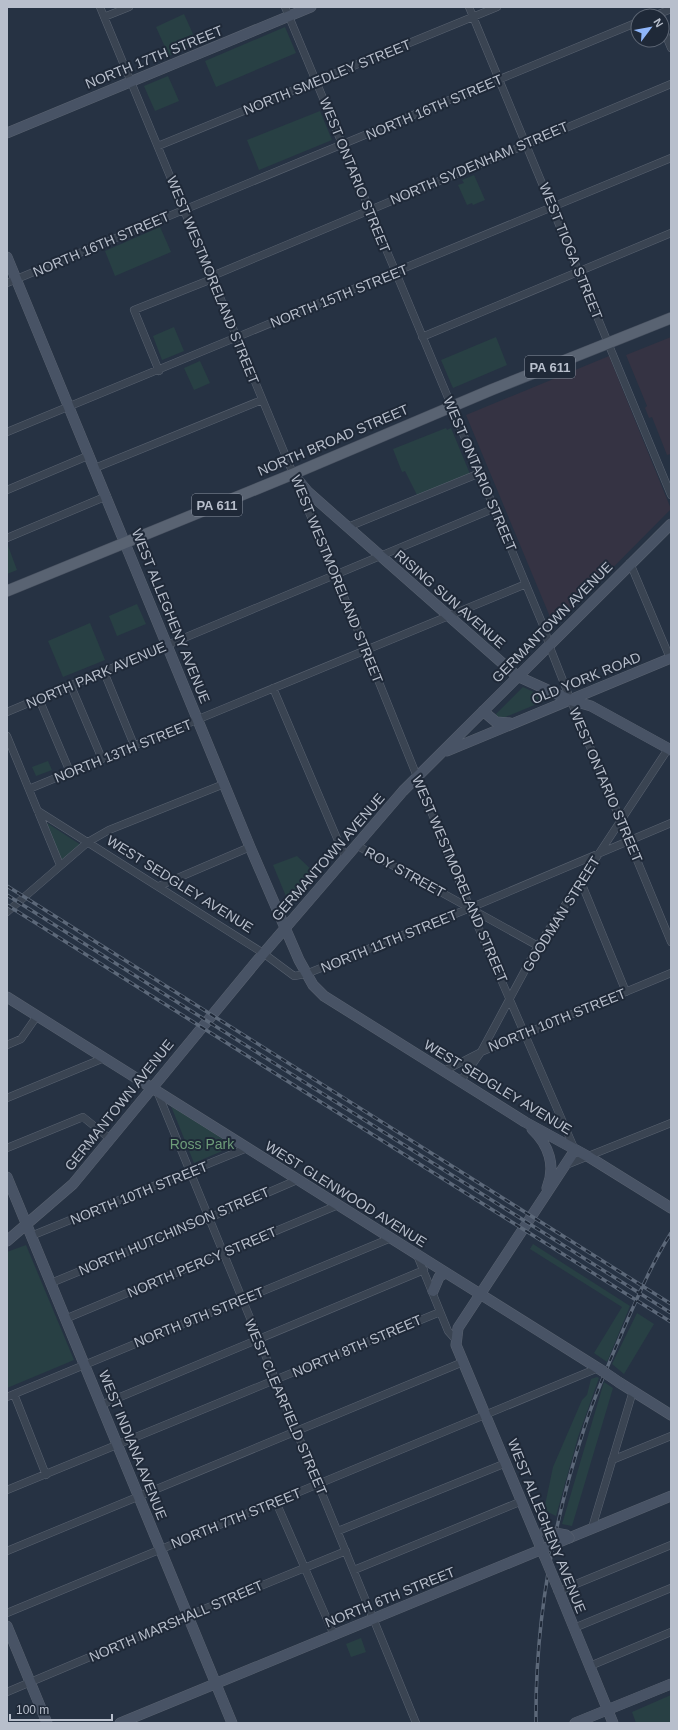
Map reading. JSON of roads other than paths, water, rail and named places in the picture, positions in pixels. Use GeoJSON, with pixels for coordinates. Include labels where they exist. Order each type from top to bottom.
{"type":"FeatureCollection","features":[{"type":"Feature","properties":{"kind":"main road","name":"NORTH BROAD STREET"},"geometry":{"type":"LineString","coordinates":[[7,591],[293,474],[452,406],[671,318]]}},
{"type":"Feature","properties":{"kind":"street","name":"WEST WESTMORELAND STREET"},"geometry":{"type":"LineString","coordinates":[[100,7],[418,776],[470,908],[575,1150]]}},
{"type":"Feature","properties":{"kind":"street"},"geometry":{"type":"LineString","coordinates":[[104,18],[130,7]]}},
{"type":"Feature","properties":{"kind":"street","name":"NORTH 17TH STREET"},"geometry":{"type":"LineString","coordinates":[[7,133],[130,82],[287,12],[311,7]]}},
{"type":"Feature","properties":{"kind":"street","name":"WEST TIOGA STREET"},"geometry":{"type":"LineString","coordinates":[[469,7],[671,495]]}},
{"type":"Feature","properties":{"kind":"street","name":"NORTH SMEDLEY STREET"},"geometry":{"type":"LineString","coordinates":[[158,146],[497,7]]}},
{"type":"Feature","properties":{"kind":"street","name":"WEST ONTARIO STREET"},"geometry":{"type":"LineString","coordinates":[[287,12],[395,273],[495,508],[545,630],[549,645],[570,700],[671,942]]}},
{"type":"Feature","properties":{"kind":"street","name":"NORTH 16TH STREET"},"geometry":{"type":"LineString","coordinates":[[12,281],[343,146],[499,79],[630,25]]}},
{"type":"Feature","properties":{"kind":"street","name":"NORTH SYDENHAM STREET"},"geometry":{"type":"LineString","coordinates":[[159,371],[134,310],[212,279],[217,274],[369,209],[671,84]]}},
{"type":"Feature","properties":{"kind":"street","name":"NORTH 15TH STREET"},"geometry":{"type":"LineString","coordinates":[[7,432],[159,371],[671,158]]}},
{"type":"Feature","properties":{"kind":"street"},"geometry":{"type":"LineString","coordinates":[[422,337],[671,233]]}},
{"type":"Feature","properties":{"kind":"street","name":"WEST ALLEGHENY AVENUE"},"geometry":{"type":"LineString","coordinates":[[7,257],[12,281],[90,455],[250,847],[285,928],[306,974],[313,985]]}},
{"type":"Feature","properties":{"kind":"street"},"geometry":{"type":"LineString","coordinates":[[95,468],[262,400]]}},
{"type":"Feature","properties":{"kind":"street"},"geometry":{"type":"LineString","coordinates":[[7,490],[90,455]]}},
{"type":"Feature","properties":{"kind":"street"},"geometry":{"type":"LineString","coordinates":[[348,527],[480,473]]}},
{"type":"Feature","properties":{"kind":"street","name":"RISING SUN AVENUE"},"geometry":{"type":"LineString","coordinates":[[293,474],[308,492],[518,676],[570,700],[591,706],[670,749]]}},
{"type":"Feature","properties":{"kind":"street"},"geometry":{"type":"LineString","coordinates":[[7,538],[107,496]]}},
{"type":"Feature","properties":{"kind":"street","name":"NORTH PARK AVENUE"},"geometry":{"type":"LineString","coordinates":[[7,712],[495,508]]}},
{"type":"Feature","properties":{"kind":"street","name":"GERMANTOWN AVENUE"},"geometry":{"type":"LineString","coordinates":[[7,1241],[68,1189],[109,1138],[154,1089],[263,953],[356,844],[418,776],[671,524]]}},
{"type":"Feature","properties":{"kind":"street"},"geometry":{"type":"LineString","coordinates":[[630,564],[671,658]]}},
{"type":"Feature","properties":{"kind":"street","name":"NORTH 13TH STREET"},"geometry":{"type":"LineString","coordinates":[[29,789],[526,584]]}},
{"type":"Feature","properties":{"kind":"street","name":"OLD YORK ROAD"},"geometry":{"type":"LineString","coordinates":[[438,756],[512,723],[671,658]]}},
{"type":"Feature","properties":{"kind":"street"},"geometry":{"type":"LineString","coordinates":[[104,672],[134,745]]}},
{"type":"Feature","properties":{"kind":"street"},"geometry":{"type":"LineString","coordinates":[[71,686],[102,759]]}},
{"type":"Feature","properties":{"kind":"street"},"geometry":{"type":"LineString","coordinates":[[274,688],[345,857]]}},
{"type":"Feature","properties":{"kind":"street"},"geometry":{"type":"LineString","coordinates":[[39,699],[70,772]]}},
{"type":"Feature","properties":{"kind":"street"},"geometry":{"type":"LineString","coordinates":[[483,711],[496,722],[512,723]]}},
{"type":"Feature","properties":{"kind":"street"},"geometry":{"type":"LineString","coordinates":[[7,736],[60,866]]}},
{"type":"Feature","properties":{"kind":"street","name":"GOODMAN STREET"},"geometry":{"type":"LineString","coordinates":[[460,1082],[481,1052],[538,946],[670,749]]}},
{"type":"Feature","properties":{"kind":"street"},"geometry":{"type":"LineString","coordinates":[[7,912],[88,842],[109,830],[224,784]]}},
{"type":"Feature","properties":{"kind":"street","name":"WEST SEDGLEY AVENUE"},"geometry":{"type":"LineString","coordinates":[[38,811],[263,953],[294,976],[306,974]]}},
{"type":"Feature","properties":{"kind":"street","name":"NORTH 11TH STREET"},"geometry":{"type":"LineString","coordinates":[[306,974],[470,908],[671,823]]}},
{"type":"Feature","properties":{"kind":"street","name":"ROY STREET"},"geometry":{"type":"LineString","coordinates":[[356,844],[538,946]]}},
{"type":"Feature","properties":{"kind":"street"},"geometry":{"type":"LineString","coordinates":[[159,886],[250,847]]}},
{"type":"Feature","properties":{"kind":"street"},"geometry":{"type":"LineString","coordinates":[[581,882],[626,992]]}},
{"type":"Feature","properties":{"kind":"street","name":"NORTH 10TH STREET"},"geometry":{"type":"LineString","coordinates":[[444,1071],[481,1052],[671,973]]}},
{"type":"Feature","properties":{"kind":"street","name":"WEST SEDGLEY AVENUE"},"geometry":{"type":"LineString","coordinates":[[313,985],[324,996],[460,1082],[525,1122],[589,1157],[671,1208]]}},
{"type":"Feature","properties":{"kind":"street","name":"WEST GLENWOOD AVENUE"},"geometry":{"type":"LineString","coordinates":[[7,997],[671,1415]]}},
{"type":"Feature","properties":{"kind":"street"},"geometry":{"type":"LineString","coordinates":[[7,1045],[20,1039],[37,1016]]}},
{"type":"Feature","properties":{"kind":"street"},"geometry":{"type":"LineString","coordinates":[[7,1098],[104,1058]]}},
{"type":"Feature","properties":{"kind":"street","name":"WEST CLEARFIELD STREET"},"geometry":{"type":"LineString","coordinates":[[154,1089],[338,1531],[416,1723]]}},
{"type":"Feature","properties":{"kind":"street"},"geometry":{"type":"LineString","coordinates":[[7,1148],[83,1117],[109,1138]]}},
{"type":"Feature","properties":{"kind":"street"},"geometry":{"type":"LineString","coordinates":[[525,1122],[536,1132],[549,1151],[550,1177],[543,1200]]}},
{"type":"Feature","properties":{"kind":"street"},"geometry":{"type":"LineString","coordinates":[[566,1165],[671,1123]]}},
{"type":"Feature","properties":{"kind":"street","name":"NORTH 10TH STREET"},"geometry":{"type":"LineString","coordinates":[[32,1236],[190,1173],[247,1148]]}},
{"type":"Feature","properties":{"kind":"street"},"geometry":{"type":"LineString","coordinates":[[456,1340],[458,1328],[575,1150]]}},
{"type":"Feature","properties":{"kind":"street","name":"WEST INDIANA AVENUE"},"geometry":{"type":"LineString","coordinates":[[7,1178],[232,1723]]}},
{"type":"Feature","properties":{"kind":"street","name":"NORTH HUTCHINSON STREET"},"geometry":{"type":"LineString","coordinates":[[51,1283],[297,1180]]}},
{"type":"Feature","properties":{"kind":"street","name":"NORTH PERCY STREET"},"geometry":{"type":"LineString","coordinates":[[65,1319],[338,1205]]}},
{"type":"Feature","properties":{"kind":"street","name":"NORTH 9TH STREET"},"geometry":{"type":"LineString","coordinates":[[10,1396],[84,1364],[391,1238]]}},
{"type":"Feature","properties":{"kind":"street","name":"WEST ALLEGHENY AVENUE"},"geometry":{"type":"LineString","coordinates":[[417,1255],[433,1291],[450,1336],[456,1340],[613,1723]]}},
{"type":"Feature","properties":{"kind":"street"},"geometry":{"type":"LineString","coordinates":[[101,1405],[424,1270]]}},
{"type":"Feature","properties":{"kind":"street"},"geometry":{"type":"LineString","coordinates":[[433,1291],[439,1277],[445,1273]]}},
{"type":"Feature","properties":{"kind":"street","name":"NORTH 8TH STREET"},"geometry":{"type":"LineString","coordinates":[[8,1489],[46,1475],[440,1312]]}},
{"type":"Feature","properties":{"kind":"street"},"geometry":{"type":"LineString","coordinates":[[7,1551],[464,1362]]}},
{"type":"Feature","properties":{"kind":"street","name":"NORTH 7TH STREET"},"geometry":{"type":"LineString","coordinates":[[7,1613],[160,1548],[276,1502],[599,1369]]}},
{"type":"Feature","properties":{"kind":"street"},"geometry":{"type":"LineString","coordinates":[[592,1528],[633,1391]]}},
{"type":"Feature","properties":{"kind":"street"},"geometry":{"type":"LineString","coordinates":[[10,1396],[46,1475]]}},
{"type":"Feature","properties":{"kind":"street"},"geometry":{"type":"LineString","coordinates":[[612,1460],[671,1436]]}},
{"type":"Feature","properties":{"kind":"street"},"geometry":{"type":"LineString","coordinates":[[338,1531],[506,1463]]}},
{"type":"Feature","properties":{"kind":"street","name":"NORTH 6TH STREET"},"geometry":{"type":"LineString","coordinates":[[120,1723],[373,1618],[543,1551],[592,1528],[671,1496]]}},
{"type":"Feature","properties":{"kind":"street"},"geometry":{"type":"LineString","coordinates":[[354,1570],[522,1501]]}},
{"type":"Feature","properties":{"kind":"street"},"geometry":{"type":"LineString","coordinates":[[276,1502],[334,1635]]}},
{"type":"Feature","properties":{"kind":"street"},"geometry":{"type":"LineString","coordinates":[[533,1529],[566,1535],[569,1538]]}},
{"type":"Feature","properties":{"kind":"street"},"geometry":{"type":"LineString","coordinates":[[559,1591],[671,1545]]}},
{"type":"Feature","properties":{"kind":"street","name":"NORTH MARSHALL STREET"},"geometry":{"type":"LineString","coordinates":[[7,1692],[346,1551]]}},
{"type":"Feature","properties":{"kind":"street"},"geometry":{"type":"LineString","coordinates":[[574,1628],[671,1588]]}},
{"type":"Feature","properties":{"kind":"street"},"geometry":{"type":"LineString","coordinates":[[7,1626],[48,1723]]}},
{"type":"Feature","properties":{"kind":"street"},"geometry":{"type":"LineString","coordinates":[[590,1666],[671,1632]]}},
{"type":"Feature","properties":{"kind":"street"},"geometry":{"type":"LineString","coordinates":[[575,1723],[671,1684]]}},
{"type":"Feature","properties":{"kind":"railway"},"geometry":{"type":"LineString","coordinates":[[7,886],[671,1304]]}},
{"type":"Feature","properties":{"kind":"railway"},"geometry":{"type":"LineString","coordinates":[[7,895],[671,1313]]}},
{"type":"Feature","properties":{"kind":"railway"},"geometry":{"type":"LineString","coordinates":[[7,905],[671,1322]]}},
{"type":"Feature","properties":{"kind":"railway"},"geometry":{"type":"LineString","coordinates":[[536,1723],[539,1649],[543,1611],[548,1574],[563,1501],[588,1416],[608,1365],[646,1280],[671,1233]]}},
{"type":"Feature","properties":{"kind":"park label","name":"Ross Park"},"geometry":{"type":"Point","coordinates":[202,1144]}}]}
